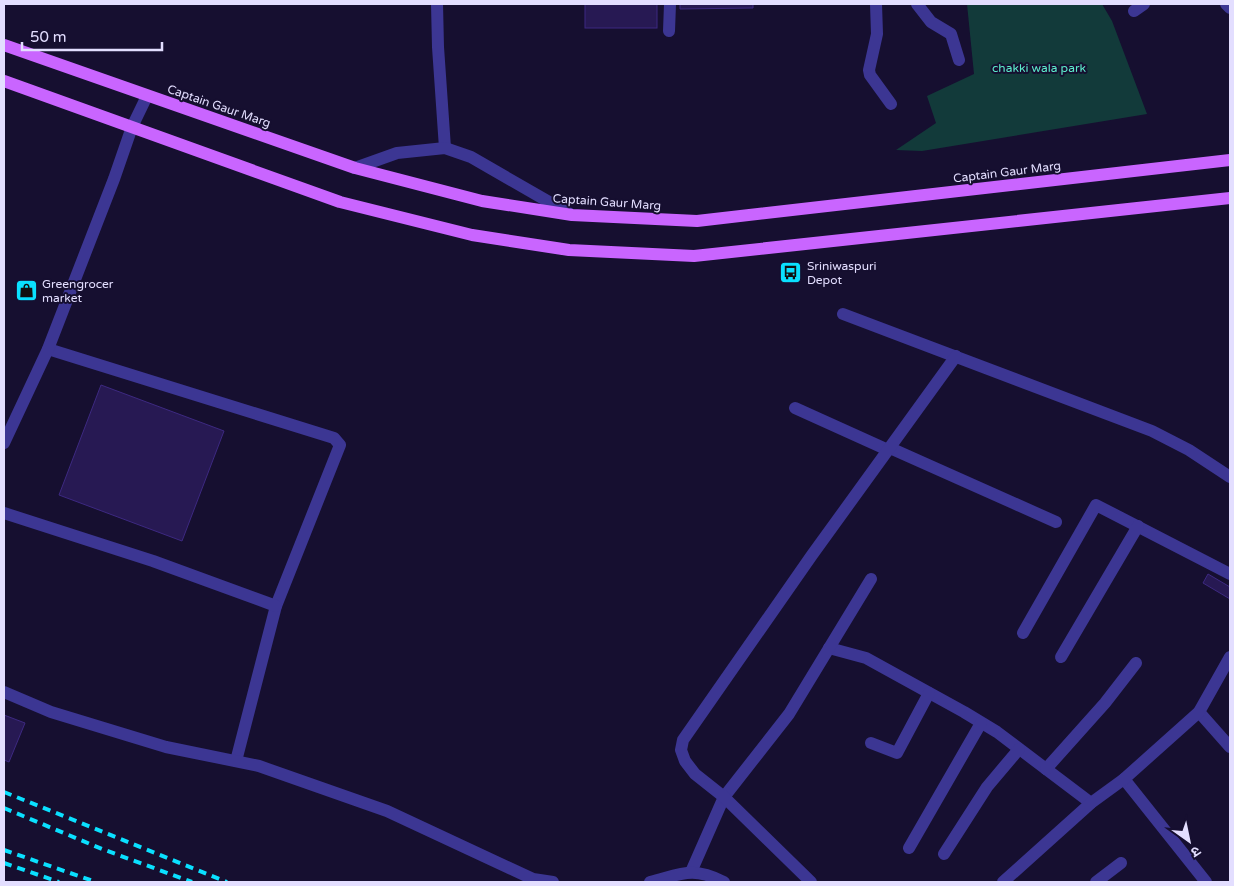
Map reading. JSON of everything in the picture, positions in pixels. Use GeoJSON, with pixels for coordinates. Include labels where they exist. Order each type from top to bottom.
{"type":"FeatureCollection","features":[{"type":"Feature","properties":{"kind":"main road","name":"Captain Gaur Marg"},"geometry":{"type":"LineString","coordinates":[[4,46],[355,168],[482,200],[572,216],[697,221],[1230,160]]}},
{"type":"Feature","properties":{"kind":"main road"},"geometry":{"type":"LineString","coordinates":[[4,81],[340,202],[472,235],[569,250],[694,256],[1230,198]]}},
{"type":"Feature","properties":{"kind":"street"},"geometry":{"type":"LineString","coordinates":[[437,4],[445,148]]}},
{"type":"Feature","properties":{"kind":"street"},"geometry":{"type":"LineString","coordinates":[[669,31],[670,4]]}},
{"type":"Feature","properties":{"kind":"street"},"geometry":{"type":"LineString","coordinates":[[876,4],[877,34],[869,70],[870,76],[891,104]]}},
{"type":"Feature","properties":{"kind":"street"},"geometry":{"type":"LineString","coordinates":[[917,4],[931,22],[951,34],[959,60]]}},
{"type":"Feature","properties":{"kind":"street"},"geometry":{"type":"LineString","coordinates":[[1226,4],[1230,8]]}},
{"type":"Feature","properties":{"kind":"street"},"geometry":{"type":"LineString","coordinates":[[4,443],[48,349],[114,179],[132,127],[147,96]]}},
{"type":"Feature","properties":{"kind":"street"},"geometry":{"type":"LineString","coordinates":[[355,168],[397,153],[445,148],[471,157],[572,216]]}},
{"type":"Feature","properties":{"kind":"street"},"geometry":{"type":"LineString","coordinates":[[843,314],[1152,431],[1189,450],[1230,477]]}},
{"type":"Feature","properties":{"kind":"street"},"geometry":{"type":"LineString","coordinates":[[48,349],[337,440],[340,445],[276,606],[236,761]]}},
{"type":"Feature","properties":{"kind":"street"},"geometry":{"type":"LineString","coordinates":[[810,882],[724,797],[695,774],[685,761],[682,750],[683,740],[812,555],[956,356]]}},
{"type":"Feature","properties":{"kind":"street"},"geometry":{"type":"LineString","coordinates":[[795,408],[1056,522]]}},
{"type":"Feature","properties":{"kind":"street"},"geometry":{"type":"LineString","coordinates":[[1024,633],[1096,505],[1230,574]]}},
{"type":"Feature","properties":{"kind":"street"},"geometry":{"type":"LineString","coordinates":[[4,513],[153,562],[276,606]]}},
{"type":"Feature","properties":{"kind":"street"},"geometry":{"type":"LineString","coordinates":[[1061,657],[1138,526]]}},
{"type":"Feature","properties":{"kind":"street"},"geometry":{"type":"LineString","coordinates":[[691,872],[724,797],[788,714],[871,579]]}},
{"type":"Feature","properties":{"kind":"street"},"geometry":{"type":"LineString","coordinates":[[829,648],[866,658],[981,723],[1092,803]]}},
{"type":"Feature","properties":{"kind":"street"},"geometry":{"type":"LineString","coordinates":[[1007,881],[1092,803],[1124,779],[1199,712],[1230,657]]}},
{"type":"Feature","properties":{"kind":"street"},"geometry":{"type":"LineString","coordinates":[[1046,769],[1105,703],[1136,663]]}},
{"type":"Feature","properties":{"kind":"street"},"geometry":{"type":"LineString","coordinates":[[4,692],[51,712],[157,744],[259,766],[387,811],[533,879],[553,882]]}},
{"type":"Feature","properties":{"kind":"street"},"geometry":{"type":"LineString","coordinates":[[871,743],[897,753],[929,693]]}},
{"type":"Feature","properties":{"kind":"street"},"geometry":{"type":"LineString","coordinates":[[1199,712],[1230,747]]}},
{"type":"Feature","properties":{"kind":"street"},"geometry":{"type":"LineString","coordinates":[[909,848],[981,723]]}},
{"type":"Feature","properties":{"kind":"street"},"geometry":{"type":"LineString","coordinates":[[944,854],[987,787],[1019,749]]}},
{"type":"Feature","properties":{"kind":"street"},"geometry":{"type":"LineString","coordinates":[[1124,779],[1206,882]]}},
{"type":"Feature","properties":{"kind":"street"},"geometry":{"type":"LineString","coordinates":[[1096,882],[1121,863]]}},
{"type":"Feature","properties":{"kind":"street"},"geometry":{"type":"LineString","coordinates":[[650,882],[691,872],[703,873],[724,882]]}},
{"type":"Feature","properties":{"kind":"green space","name":"chakki wala park"},"geometry":{"type":"Polygon","coordinates":[[[967,4],[1102,4],[1112,21],[1147,114],[922,151],[896,150],[936,123],[927,96],[974,74],[967,4]]]}},
{"type":"Feature","properties":{"kind":"building"},"geometry":{"type":"Polygon","coordinates":[[[585,4],[657,4],[657,28],[585,28],[585,4]]]}},
{"type":"Feature","properties":{"kind":"building"},"geometry":{"type":"Polygon","coordinates":[[[680,4],[753,4],[753,8],[680,9],[680,4]]]}},
{"type":"Feature","properties":{"kind":"building"},"geometry":{"type":"Polygon","coordinates":[[[101,385],[224,431],[182,541],[59,495],[101,385]]]}},
{"type":"Feature","properties":{"kind":"building"},"geometry":{"type":"Polygon","coordinates":[[[1208,574],[1230,587],[1230,599],[1203,583],[1208,574]]]}},
{"type":"Feature","properties":{"kind":"building"},"geometry":{"type":"Polygon","coordinates":[[[4,715],[25,723],[9,762],[4,760],[4,715]]]}},
{"type":"Feature","properties":{"kind":"railway"},"geometry":{"type":"LineString","coordinates":[[4,792],[227,882]]}},
{"type":"Feature","properties":{"kind":"railway"},"geometry":{"type":"LineString","coordinates":[[4,808],[102,849],[192,882]]}},
{"type":"Feature","properties":{"kind":"railway"},"geometry":{"type":"LineString","coordinates":[[4,850],[96,882]]}},
{"type":"Feature","properties":{"kind":"railway"},"geometry":{"type":"LineString","coordinates":[[4,863],[59,882]]}},
{"type":"Feature","properties":{"kind":"place","name":"Sriniwaspuri Depot"},"geometry":{"type":"Point","coordinates":[791,273]}},
{"type":"Feature","properties":{"kind":"place","name":"Greengrocer market"},"geometry":{"type":"Point","coordinates":[26,291]}}]}
